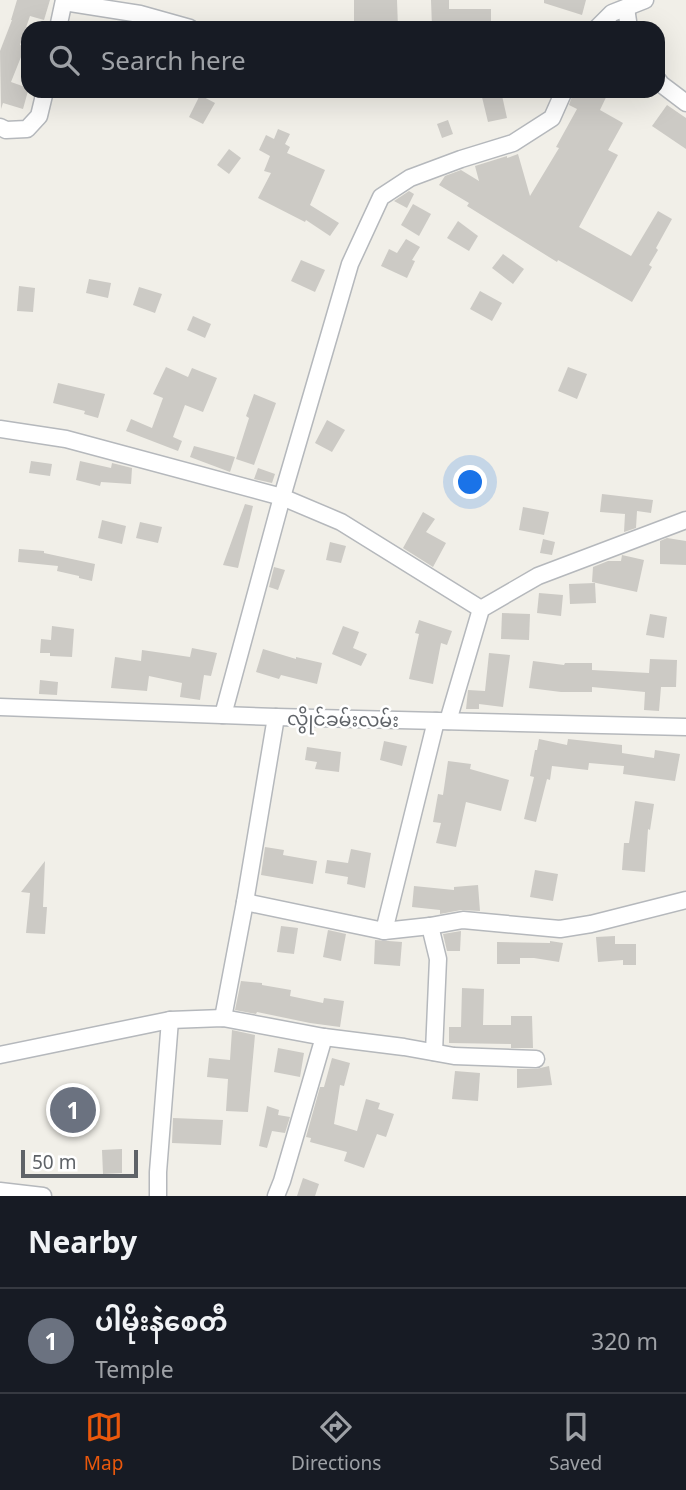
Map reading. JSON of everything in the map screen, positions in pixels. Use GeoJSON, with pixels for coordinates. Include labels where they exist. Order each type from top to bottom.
{"type":"FeatureCollection","features":[{"type":"Feature","properties":{"kind":"street"},"geometry":{"type":"LineString","coordinates":[[604,21],[612,13],[645,0]]}},
{"type":"Feature","properties":{"kind":"street"},"geometry":{"type":"LineString","coordinates":[[60,21],[64,1],[164,21]]}},
{"type":"Feature","properties":{"kind":"street"},"geometry":{"type":"LineString","coordinates":[[626,8],[628,21]]}},
{"type":"Feature","properties":{"kind":"street"},"geometry":{"type":"LineString","coordinates":[[665,87],[686,103]]}},
{"type":"Feature","properties":{"kind":"street"},"geometry":{"type":"LineString","coordinates":[[0,127],[6,130],[27,129],[39,116],[43,98]]}},
{"type":"Feature","properties":{"kind":"street"},"geometry":{"type":"LineString","coordinates":[[223,715],[282,497],[350,264],[381,197],[410,178],[513,143],[552,118],[561,98]]}},
{"type":"Feature","properties":{"kind":"street"},"geometry":{"type":"LineString","coordinates":[[0,429],[66,439],[282,497],[341,522],[481,609]]}},
{"type":"Feature","properties":{"kind":"street"},"geometry":{"type":"LineString","coordinates":[[384,931],[442,721],[481,609],[538,576],[686,520]]}},
{"type":"Feature","properties":{"kind":"street","name":"လွိုင်ခမ်းလမ်း"},"geometry":{"type":"LineString","coordinates":[[0,707],[686,727]]}},
{"type":"Feature","properties":{"kind":"street"},"geometry":{"type":"LineString","coordinates":[[223,1018],[276,717]]}},
{"type":"Feature","properties":{"kind":"street"},"geometry":{"type":"LineString","coordinates":[[245,902],[384,931],[463,920],[560,929],[686,900]]}},
{"type":"Feature","properties":{"kind":"street"},"geometry":{"type":"LineString","coordinates":[[430,926],[438,959],[434,1052]]}},
{"type":"Feature","properties":{"kind":"street"},"geometry":{"type":"LineString","coordinates":[[0,1055],[170,1020],[223,1018],[324,1037],[454,1056],[536,1059]]}},
{"type":"Feature","properties":{"kind":"street"},"geometry":{"type":"LineString","coordinates":[[158,1196],[170,1020]]}},
{"type":"Feature","properties":{"kind":"street"},"geometry":{"type":"LineString","coordinates":[[276,1196],[324,1037]]}},
{"type":"Feature","properties":{"kind":"street"},"geometry":{"type":"LineString","coordinates":[[0,1191],[43,1196]]}},
{"type":"Feature","properties":{"kind":"building"},"geometry":{"type":"Polygon","coordinates":[[[17,0],[50,0],[44,20],[30,16],[28,21],[21,21],[21,57],[11,82],[21,86],[21,98],[26,98],[23,109],[3,103],[1,109],[0,51],[17,0]]]}},
{"type":"Feature","properties":{"kind":"building"},"geometry":{"type":"Polygon","coordinates":[[[354,0],[397,0],[398,21],[354,21],[354,0]]]}},
{"type":"Feature","properties":{"kind":"building"},"geometry":{"type":"Polygon","coordinates":[[[431,0],[449,0],[449,9],[491,9],[491,21],[432,21],[431,0]]]}},
{"type":"Feature","properties":{"kind":"building"},"geometry":{"type":"Polygon","coordinates":[[[544,0],[586,0],[582,15],[544,3],[544,0]]]}},
{"type":"Feature","properties":{"kind":"building"},"geometry":{"type":"Polygon","coordinates":[[[198,98],[215,103],[203,124],[189,117],[198,98]]]}},
{"type":"Feature","properties":{"kind":"building"},"geometry":{"type":"Polygon","coordinates":[[[482,98],[503,98],[507,118],[488,122],[482,98]]]}},
{"type":"Feature","properties":{"kind":"building"},"geometry":{"type":"Polygon","coordinates":[[[572,98],[606,98],[600,110],[623,123],[608,150],[618,155],[579,227],[631,256],[658,211],[672,219],[656,248],[658,250],[649,265],[652,267],[632,302],[558,260],[557,262],[467,206],[469,203],[439,185],[445,176],[461,170],[479,181],[475,166],[518,154],[530,196],[559,148],[556,147],[577,109],[569,105],[572,98]]]}},
{"type":"Feature","properties":{"kind":"building"},"geometry":{"type":"Polygon","coordinates":[[[667,105],[686,118],[686,149],[652,126],[667,105]]]}},
{"type":"Feature","properties":{"kind":"building"},"geometry":{"type":"Polygon","coordinates":[[[448,120],[453,134],[442,138],[437,124],[448,120]]]}},
{"type":"Feature","properties":{"kind":"building"},"geometry":{"type":"Polygon","coordinates":[[[278,129],[290,134],[285,144],[290,147],[287,153],[325,170],[310,205],[339,223],[330,236],[306,220],[305,222],[258,198],[271,173],[264,171],[270,156],[259,150],[266,135],[274,139],[278,129]]]}},
{"type":"Feature","properties":{"kind":"building"},"geometry":{"type":"Polygon","coordinates":[[[229,149],[241,158],[229,174],[217,165],[229,149]]]}},
{"type":"Feature","properties":{"kind":"building"},"geometry":{"type":"Polygon","coordinates":[[[409,191],[414,194],[407,208],[394,201],[409,191]]]}},
{"type":"Feature","properties":{"kind":"building"},"geometry":{"type":"Polygon","coordinates":[[[413,204],[431,214],[419,236],[401,225],[413,204]]]}},
{"type":"Feature","properties":{"kind":"building"},"geometry":{"type":"Polygon","coordinates":[[[458,221],[478,236],[469,251],[447,238],[458,221]]]}},
{"type":"Feature","properties":{"kind":"building"},"geometry":{"type":"Polygon","coordinates":[[[406,239],[420,247],[412,260],[415,261],[407,278],[381,266],[389,249],[397,253],[406,239]]]}},
{"type":"Feature","properties":{"kind":"building"},"geometry":{"type":"Polygon","coordinates":[[[503,254],[524,269],[513,284],[492,268],[503,254]]]}},
{"type":"Feature","properties":{"kind":"building"},"geometry":{"type":"Polygon","coordinates":[[[301,260],[325,270],[315,292],[291,281],[301,260]]]}},
{"type":"Feature","properties":{"kind":"building"},"geometry":{"type":"Polygon","coordinates":[[[89,279],[111,283],[108,298],[86,293],[89,279]]]}},
{"type":"Feature","properties":{"kind":"building"},"geometry":{"type":"Polygon","coordinates":[[[19,286],[35,288],[33,312],[17,311],[19,286]]]}},
{"type":"Feature","properties":{"kind":"building"},"geometry":{"type":"Polygon","coordinates":[[[139,287],[162,294],[155,313],[133,305],[139,287]]]}},
{"type":"Feature","properties":{"kind":"building"},"geometry":{"type":"Polygon","coordinates":[[[480,291],[502,303],[492,321],[470,309],[480,291]]]}},
{"type":"Feature","properties":{"kind":"building"},"geometry":{"type":"Polygon","coordinates":[[[193,316],[211,324],[205,338],[187,330],[193,316]]]}},
{"type":"Feature","properties":{"kind":"building"},"geometry":{"type":"Polygon","coordinates":[[[166,367],[188,377],[192,368],[217,378],[203,412],[185,405],[173,437],[182,441],[178,451],[126,431],[131,419],[152,428],[163,398],[153,394],[166,367]]]}},
{"type":"Feature","properties":{"kind":"building"},"geometry":{"type":"Polygon","coordinates":[[[568,367],[587,374],[577,399],[558,391],[568,367]]]}},
{"type":"Feature","properties":{"kind":"building"},"geometry":{"type":"Polygon","coordinates":[[[58,383],[105,394],[98,418],[84,414],[85,411],[53,403],[58,383]]]}},
{"type":"Feature","properties":{"kind":"building"},"geometry":{"type":"Polygon","coordinates":[[[254,394],[276,403],[254,465],[236,459],[254,394]]]}},
{"type":"Feature","properties":{"kind":"building"},"geometry":{"type":"Polygon","coordinates":[[[327,420],[345,430],[332,452],[315,443],[327,420]]]}},
{"type":"Feature","properties":{"kind":"building"},"geometry":{"type":"Polygon","coordinates":[[[194,446],[235,457],[230,472],[190,457],[194,446]]]}},
{"type":"Feature","properties":{"kind":"building"},"geometry":{"type":"Polygon","coordinates":[[[31,461],[52,464],[50,476],[29,473],[31,461]]]}},
{"type":"Feature","properties":{"kind":"building"},"geometry":{"type":"Polygon","coordinates":[[[80,461],[111,468],[112,463],[132,468],[131,484],[101,482],[100,486],[76,480],[80,461]]]}},
{"type":"Feature","properties":{"kind":"building"},"geometry":{"type":"Polygon","coordinates":[[[258,468],[275,474],[272,483],[254,479],[258,468]]]}},
{"type":"Feature","properties":{"kind":"building"},"geometry":{"type":"Polygon","coordinates":[[[602,494],[653,500],[651,513],[637,511],[636,528],[624,532],[625,514],[600,512],[602,494]]]}},
{"type":"Feature","properties":{"kind":"building"},"geometry":{"type":"Polygon","coordinates":[[[245,504],[253,506],[238,568],[223,565],[245,504]]]}},
{"type":"Feature","properties":{"kind":"building"},"geometry":{"type":"Polygon","coordinates":[[[523,507],[549,512],[544,535],[519,530],[523,507]]]}},
{"type":"Feature","properties":{"kind":"building"},"geometry":{"type":"Polygon","coordinates":[[[423,512],[435,519],[426,532],[446,543],[433,567],[403,548],[423,512]]]}},
{"type":"Feature","properties":{"kind":"building"},"geometry":{"type":"Polygon","coordinates":[[[102,520],[126,526],[122,544],[98,538],[102,520]]]}},
{"type":"Feature","properties":{"kind":"building"},"geometry":{"type":"Polygon","coordinates":[[[140,522],[162,527],[158,543],[136,538],[140,522]]]}},
{"type":"Feature","properties":{"kind":"building"},"geometry":{"type":"Polygon","coordinates":[[[667,538],[686,541],[686,565],[660,564],[660,541],[667,538]]]}},
{"type":"Feature","properties":{"kind":"building"},"geometry":{"type":"Polygon","coordinates":[[[543,539],[555,542],[552,555],[540,553],[543,539]]]}},
{"type":"Feature","properties":{"kind":"building"},"geometry":{"type":"Polygon","coordinates":[[[330,542],[346,546],[341,563],[326,560],[330,542]]]}},
{"type":"Feature","properties":{"kind":"building"},"geometry":{"type":"Polygon","coordinates":[[[19,549],[44,551],[95,564],[92,581],[57,571],[58,566],[18,562],[19,549]]]}},
{"type":"Feature","properties":{"kind":"building"},"geometry":{"type":"Polygon","coordinates":[[[622,555],[644,560],[637,592],[592,582],[593,567],[608,561],[621,561],[622,555]]]}},
{"type":"Feature","properties":{"kind":"building"},"geometry":{"type":"Polygon","coordinates":[[[274,567],[285,570],[278,590],[269,587],[274,567]]]}},
{"type":"Feature","properties":{"kind":"building"},"geometry":{"type":"Polygon","coordinates":[[[595,583],[596,603],[570,604],[569,584],[595,583]]]}},
{"type":"Feature","properties":{"kind":"building"},"geometry":{"type":"Polygon","coordinates":[[[539,593],[563,595],[561,616],[537,613],[539,593]]]}},
{"type":"Feature","properties":{"kind":"building"},"geometry":{"type":"Polygon","coordinates":[[[502,613],[530,614],[529,640],[501,639],[502,613]]]}},
{"type":"Feature","properties":{"kind":"building"},"geometry":{"type":"Polygon","coordinates":[[[650,614],[667,617],[664,638],[646,635],[650,614]]]}},
{"type":"Feature","properties":{"kind":"building"},"geometry":{"type":"Polygon","coordinates":[[[419,620],[452,631],[447,645],[441,643],[433,684],[409,679],[419,634],[415,633],[419,620]]]}},
{"type":"Feature","properties":{"kind":"building"},"geometry":{"type":"Polygon","coordinates":[[[52,626],[74,629],[72,657],[40,653],[41,639],[51,640],[52,626]]]}},
{"type":"Feature","properties":{"kind":"building"},"geometry":{"type":"Polygon","coordinates":[[[343,626],[359,632],[353,648],[367,654],[361,666],[332,654],[343,626]]]}},
{"type":"Feature","properties":{"kind":"building"},"geometry":{"type":"Polygon","coordinates":[[[192,648],[217,653],[211,676],[204,675],[200,700],[180,697],[182,683],[149,676],[147,691],[111,688],[115,657],[141,661],[142,650],[190,657],[192,648]]]}},
{"type":"Feature","properties":{"kind":"building"},"geometry":{"type":"Polygon","coordinates":[[[263,649],[296,659],[322,663],[317,684],[281,675],[279,679],[256,672],[263,649]]]}},
{"type":"Feature","properties":{"kind":"building"},"geometry":{"type":"Polygon","coordinates":[[[489,653],[510,655],[503,707],[479,704],[479,709],[466,709],[468,690],[485,691],[489,653]]]}},
{"type":"Feature","properties":{"kind":"building"},"geometry":{"type":"Polygon","coordinates":[[[650,659],[677,660],[676,687],[661,687],[659,711],[644,710],[645,692],[592,687],[592,692],[529,688],[533,661],[564,665],[592,663],[592,670],[649,673],[650,659]]]}},
{"type":"Feature","properties":{"kind":"building"},"geometry":{"type":"Polygon","coordinates":[[[40,680],[58,682],[57,695],[39,694],[40,680]]]}},
{"type":"Feature","properties":{"kind":"building"},"geometry":{"type":"Polygon","coordinates":[[[539,739],[567,745],[568,739],[622,745],[622,753],[654,758],[655,750],[680,754],[675,781],[623,774],[624,766],[589,763],[588,770],[552,766],[536,822],[524,819],[539,739]]]}},
{"type":"Feature","properties":{"kind":"building"},"geometry":{"type":"Polygon","coordinates":[[[384,741],[407,746],[402,766],[380,760],[384,741]]]}},
{"type":"Feature","properties":{"kind":"building"},"geometry":{"type":"Polygon","coordinates":[[[307,747],[341,752],[339,772],[315,769],[317,762],[305,760],[307,747]]]}},
{"type":"Feature","properties":{"kind":"building"},"geometry":{"type":"Polygon","coordinates":[[[448,761],[471,764],[470,769],[509,780],[501,811],[466,802],[456,847],[436,843],[441,823],[433,822],[438,794],[443,795],[448,761]]]}},
{"type":"Feature","properties":{"kind":"building"},"geometry":{"type":"Polygon","coordinates":[[[635,801],[654,804],[650,830],[648,829],[645,872],[622,870],[624,843],[629,843],[635,801]]]}},
{"type":"Feature","properties":{"kind":"building"},"geometry":{"type":"Polygon","coordinates":[[[265,847],[284,850],[283,855],[317,861],[313,884],[261,875],[265,847]]]}},
{"type":"Feature","properties":{"kind":"building"},"geometry":{"type":"Polygon","coordinates":[[[351,849],[371,853],[365,888],[347,884],[348,877],[325,873],[327,860],[348,863],[351,849]]]}},
{"type":"Feature","properties":{"kind":"building"},"geometry":{"type":"Polygon","coordinates":[[[45,861],[45,934],[26,933],[30,893],[21,892],[45,861]]]}},
{"type":"Feature","properties":{"kind":"building"},"geometry":{"type":"Polygon","coordinates":[[[535,870],[558,874],[553,901],[530,897],[535,870]]]}},
{"type":"Feature","properties":{"kind":"building"},"geometry":{"type":"Polygon","coordinates":[[[478,885],[480,911],[461,910],[440,914],[440,910],[412,907],[414,886],[454,890],[454,887],[478,885]]]}},
{"type":"Feature","properties":{"kind":"building"},"geometry":{"type":"Polygon","coordinates":[[[281,926],[298,928],[294,954],[277,952],[281,926]]]}},
{"type":"Feature","properties":{"kind":"building"},"geometry":{"type":"Polygon","coordinates":[[[328,930],[346,934],[341,961],[323,957],[328,930]]]}},
{"type":"Feature","properties":{"kind":"building"},"geometry":{"type":"Polygon","coordinates":[[[461,931],[460,951],[447,951],[443,934],[461,931]]]}},
{"type":"Feature","properties":{"kind":"building"},"geometry":{"type":"Polygon","coordinates":[[[615,936],[615,944],[636,944],[636,965],[623,965],[623,960],[598,962],[596,937],[615,936]]]}},
{"type":"Feature","properties":{"kind":"building"},"geometry":{"type":"Polygon","coordinates":[[[375,940],[402,942],[400,966],[374,964],[375,940]]]}},
{"type":"Feature","properties":{"kind":"building"},"geometry":{"type":"Polygon","coordinates":[[[497,942],[563,943],[559,962],[520,958],[520,964],[497,964],[497,942]]]}},
{"type":"Feature","properties":{"kind":"building"},"geometry":{"type":"Polygon","coordinates":[[[241,981],[291,990],[290,996],[323,1003],[324,998],[344,1001],[340,1027],[235,1010],[241,981]]]}},
{"type":"Feature","properties":{"kind":"building"},"geometry":{"type":"Polygon","coordinates":[[[462,988],[484,989],[483,1025],[511,1025],[511,1016],[532,1016],[533,1048],[511,1048],[511,1044],[449,1043],[449,1027],[461,1027],[462,988]]]}},
{"type":"Feature","properties":{"kind":"building"},"geometry":{"type":"Polygon","coordinates":[[[232,1030],[255,1035],[248,1112],[226,1111],[228,1079],[207,1077],[209,1058],[230,1060],[232,1030]]]}},
{"type":"Feature","properties":{"kind":"building"},"geometry":{"type":"Polygon","coordinates":[[[278,1048],[304,1053],[300,1077],[274,1072],[278,1048]]]}},
{"type":"Feature","properties":{"kind":"building"},"geometry":{"type":"Polygon","coordinates":[[[332,1058],[350,1063],[344,1086],[340,1085],[334,1124],[357,1131],[366,1099],[380,1103],[378,1109],[394,1114],[386,1137],[377,1134],[364,1168],[344,1161],[347,1152],[310,1142],[311,1138],[306,1137],[320,1087],[324,1087],[332,1058]]]}},
{"type":"Feature","properties":{"kind":"building"},"geometry":{"type":"Polygon","coordinates":[[[549,1066],[552,1085],[517,1088],[517,1069],[549,1066]]]}},
{"type":"Feature","properties":{"kind":"building"},"geometry":{"type":"Polygon","coordinates":[[[455,1071],[480,1073],[478,1101],[452,1099],[455,1071]]]}},
{"type":"Feature","properties":{"kind":"building"},"geometry":{"type":"Polygon","coordinates":[[[61,1095],[86,1095],[85,1125],[60,1124],[61,1095]]]}},
{"type":"Feature","properties":{"kind":"building"},"geometry":{"type":"Polygon","coordinates":[[[267,1106],[279,1110],[278,1115],[290,1117],[285,1133],[272,1131],[267,1148],[259,1146],[267,1106]]]}},
{"type":"Feature","properties":{"kind":"building"},"geometry":{"type":"Polygon","coordinates":[[[173,1118],[223,1120],[221,1145],[172,1143],[173,1118]]]}},
{"type":"Feature","properties":{"kind":"building"},"geometry":{"type":"Polygon","coordinates":[[[122,1149],[122,1173],[103,1174],[102,1150],[122,1149]]]}},
{"type":"Feature","properties":{"kind":"building"},"geometry":{"type":"Polygon","coordinates":[[[303,1178],[319,1184],[315,1196],[297,1196],[303,1178]]]}},
{"type":"Feature","properties":{"kind":"place","name":"ပါမိုးနဲစေတီ"},"geometry":{"type":"Point","coordinates":[73,1110]}}]}
